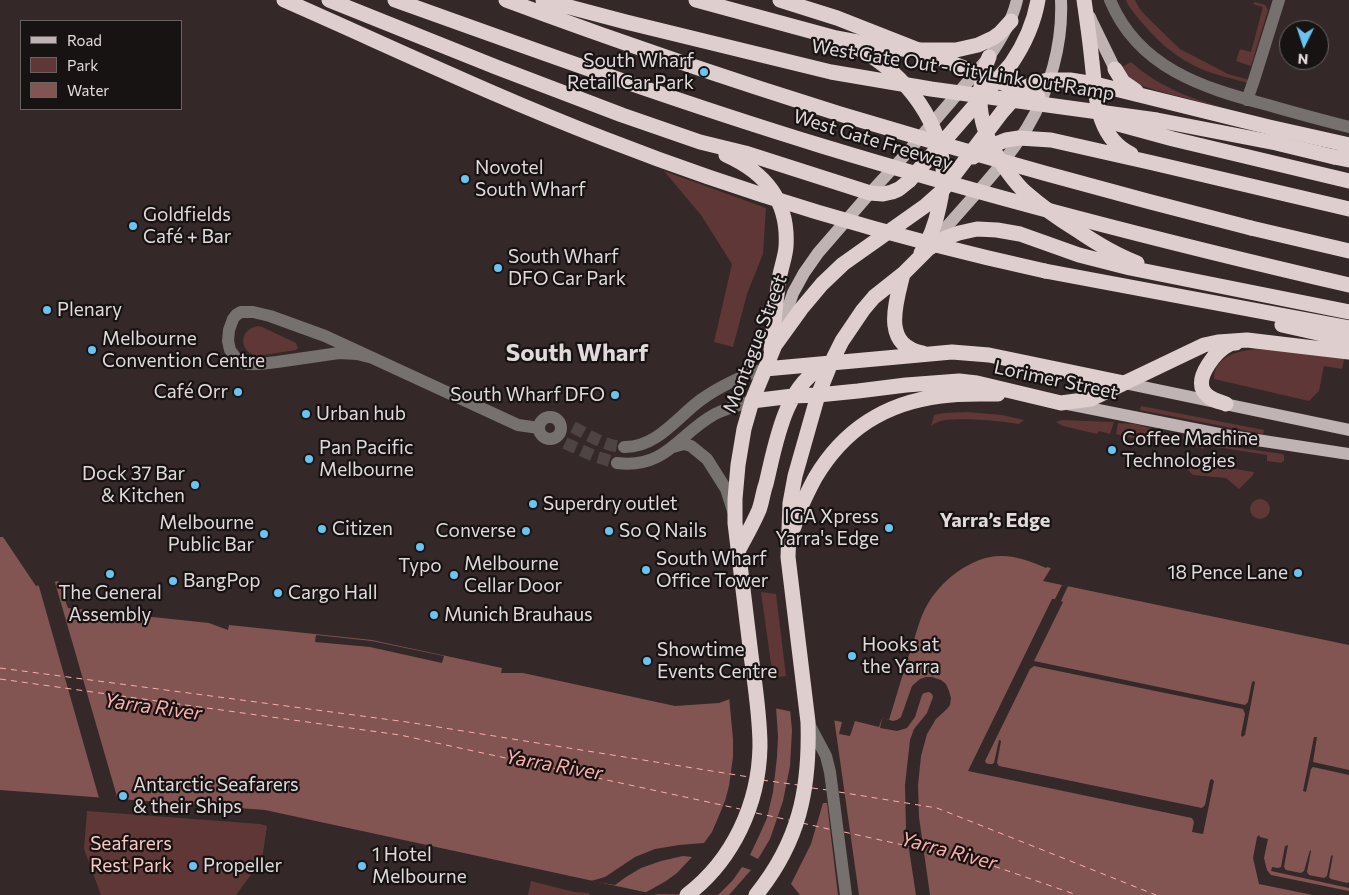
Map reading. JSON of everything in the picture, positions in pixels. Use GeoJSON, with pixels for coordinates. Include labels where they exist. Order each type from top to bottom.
{"type":"FeatureCollection","features":[{"type":"Feature","properties":{"kind":"highway"},"geometry":{"type":"LineString","coordinates":[[284,0],[468,82],[604,139],[756,194],[960,252],[1157,293],[1349,328]]}},
{"type":"Feature","properties":{"kind":"highway"},"geometry":{"type":"LineString","coordinates":[[329,0],[496,68],[678,135],[745,153],[870,193],[886,194],[899,189],[909,181],[1011,64],[1030,31],[1038,0]]}},
{"type":"Feature","properties":{"kind":"highway","name":"West Gate Freeway"},"geometry":{"type":"LineString","coordinates":[[395,0],[561,60],[829,148],[1081,220],[1349,286]]}},
{"type":"Feature","properties":{"kind":"highway","name":"West Gate Freeway"},"geometry":{"type":"LineString","coordinates":[[506,0],[594,32],[841,114],[1089,186],[1242,226],[1349,251]]}},
{"type":"Feature","properties":{"kind":"highway","name":"West Gate Out - CityLink Out Ramp"},"geometry":{"type":"LineString","coordinates":[[543,0],[831,72],[931,89],[1157,120],[1342,158]]}},
{"type":"Feature","properties":{"kind":"highway"},"geometry":{"type":"LineString","coordinates":[[696,0],[836,38],[911,50],[956,50],[978,46],[1000,33],[1010,21]]}},
{"type":"Feature","properties":{"kind":"highway"},"geometry":{"type":"LineString","coordinates":[[780,0],[837,18],[1083,114],[1173,139],[1349,181]]}},
{"type":"Feature","properties":{"kind":"highway"},"geometry":{"type":"LineString","coordinates":[[1084,0],[1100,117],[1109,136],[1117,146],[1129,154],[1153,163]]}},
{"type":"Feature","properties":{"kind":"highway"},"geometry":{"type":"LineString","coordinates":[[836,38],[860,49],[881,63],[897,77],[918,100],[939,148],[943,169],[938,213],[932,232],[914,262]]}},
{"type":"Feature","properties":{"kind":"highway"},"geometry":{"type":"LineString","coordinates":[[989,57],[983,72],[979,100],[980,110],[989,139],[1002,163],[1024,191],[1064,222],[1100,245],[1133,262],[1169,276]]}},
{"type":"Feature","properties":{"kind":"highway"},"geometry":{"type":"LineString","coordinates":[[1115,69],[1123,82],[1131,88],[1154,98]]}},
{"type":"Feature","properties":{"kind":"highway"},"geometry":{"type":"LineString","coordinates":[[773,350],[801,308],[822,284],[843,264],[925,206],[942,191],[962,165],[989,139],[1002,112],[1026,87],[1033,84],[1048,80],[1070,80],[1094,84],[1349,145]]}},
{"type":"Feature","properties":{"kind":"highway"},"geometry":{"type":"LineString","coordinates":[[989,139],[1006,140],[1019,138],[1067,143],[1349,209]]}},
{"type":"Feature","properties":{"kind":"highway"},"geometry":{"type":"LineString","coordinates":[[700,142],[751,168],[772,190],[780,204],[786,232],[786,249],[779,280],[773,350]]}},
{"type":"Feature","properties":{"kind":"highway"},"geometry":{"type":"LineString","coordinates":[[756,895],[768,880],[786,849],[799,818],[806,782],[808,722],[788,553],[790,503],[795,476],[818,396],[831,363],[842,341],[863,310],[874,298],[903,274],[928,249],[945,238],[977,229],[1020,234],[1102,261],[1349,312]]}},
{"type":"Feature","properties":{"kind":"highway"},"geometry":{"type":"LineString","coordinates":[[903,274],[894,315],[896,331],[904,346],[917,352],[930,354]]}},
{"type":"Feature","properties":{"kind":"highway"},"geometry":{"type":"LineString","coordinates":[[1157,293],[1316,334],[1349,340]]}},
{"type":"Feature","properties":{"kind":"highway"},"geometry":{"type":"LineString","coordinates":[[1061,403],[1091,399],[1204,345],[1218,342],[1247,340],[1349,352]]}},
{"type":"Feature","properties":{"kind":"highway"},"geometry":{"type":"LineString","coordinates":[[1226,404],[1211,399],[1203,391],[1201,381],[1203,374],[1214,356],[1228,345],[1247,340]]}},
{"type":"Feature","properties":{"kind":"highway","name":"Montague Street"},"geometry":{"type":"LineString","coordinates":[[687,895],[700,885],[724,857],[744,822],[755,786],[760,746],[756,692],[738,551],[735,499],[738,465],[752,401],[773,350]]}},
{"type":"Feature","properties":{"kind":"highway","name":"Lorimer Street"},"geometry":{"type":"LineString","coordinates":[[765,369],[952,352],[989,355],[1124,383]]}},
{"type":"Feature","properties":{"kind":"highway"},"geometry":{"type":"LineString","coordinates":[[738,551],[759,509],[781,426],[793,396],[807,378],[831,363]]}},
{"type":"Feature","properties":{"kind":"highway","name":"Lorimer Street"},"geometry":{"type":"LineString","coordinates":[[752,401],[793,396],[818,396],[906,384],[959,381],[978,383],[1061,403]]}},
{"type":"Feature","properties":{"kind":"highway"},"geometry":{"type":"LineString","coordinates":[[788,553],[798,514],[808,490],[830,454],[863,424],[892,408],[941,396],[1022,394]]}},
{"type":"Feature","properties":{"kind":"main road","name":"Montague Street"},"geometry":{"type":"LineString","coordinates":[[773,350],[793,293],[804,273],[818,253],[931,126],[989,57],[1010,21],[1017,0]]}},
{"type":"Feature","properties":{"kind":"main road"},"geometry":{"type":"LineString","coordinates":[[928,249],[1002,163],[1026,129],[1041,101],[1055,60],[1060,26],[1061,0]]}},
{"type":"Feature","properties":{"kind":"main road"},"geometry":{"type":"LineString","coordinates":[[1084,0],[1092,24],[1115,69]]}},
{"type":"Feature","properties":{"kind":"main road","name":"Lorimer Street"},"geometry":{"type":"LineString","coordinates":[[1124,383],[1349,430]]}},
{"type":"Feature","properties":{"kind":"main road","name":"Lorimer Street"},"geometry":{"type":"LineString","coordinates":[[1061,403],[1224,435],[1349,454]]}},
{"type":"Feature","properties":{"kind":"street"},"geometry":{"type":"LineString","coordinates":[[1110,0],[1115,11],[1136,42],[1159,62],[1177,74],[1247,100],[1349,128]]}},
{"type":"Feature","properties":{"kind":"street"},"geometry":{"type":"LineString","coordinates":[[1247,100],[1279,0]]}},
{"type":"Feature","properties":{"kind":"street"},"geometry":{"type":"LineString","coordinates":[[369,356],[340,353],[277,362],[247,364],[236,358],[230,350],[228,342],[230,324],[236,315],[246,311],[307,329],[369,356],[518,425],[539,428]]}},
{"type":"Feature","properties":{"kind":"street"},"geometry":{"type":"LineString","coordinates":[[624,447],[650,441],[703,398],[747,375],[765,369]]}},
{"type":"Feature","properties":{"kind":"street"},"geometry":{"type":"LineString","coordinates":[[617,463],[632,464],[660,457],[715,414],[752,401]]}},
{"type":"Feature","properties":{"kind":"street"},"geometry":{"type":"LineString","coordinates":[[565,443],[543,437],[539,432],[540,422],[549,417],[573,427]]}},
{"type":"Feature","properties":{"kind":"street"},"geometry":{"type":"LineString","coordinates":[[550,439],[556,437],[561,430],[560,423],[556,419]]}},
{"type":"Feature","properties":{"kind":"street"},"geometry":{"type":"LineString","coordinates":[[673,447],[684,444],[690,446],[707,459],[726,489],[736,523]]}},
{"type":"Feature","properties":{"kind":"street"},"geometry":{"type":"LineString","coordinates":[[808,722],[826,756],[830,772],[846,895]]}},
{"type":"Feature","properties":{"kind":"green space"},"geometry":{"type":"Polygon","coordinates":[[[1126,0],[1135,0],[1146,16],[1180,49],[1228,74],[1249,80],[1248,83],[1206,71],[1174,53],[1149,31],[1126,0]]]}},
{"type":"Feature","properties":{"kind":"green space"},"geometry":{"type":"Polygon","coordinates":[[[1255,2],[1265,5],[1268,10],[1251,66],[1236,61],[1240,49],[1251,52],[1263,7],[1253,4],[1255,2]]]}},
{"type":"Feature","properties":{"kind":"green space"},"geometry":{"type":"Polygon","coordinates":[[[1131,62],[1152,78],[1173,90],[1221,107],[1158,91],[1132,81],[1120,68],[1131,62]]]}},
{"type":"Feature","properties":{"kind":"green space"},"geometry":{"type":"Polygon","coordinates":[[[664,171],[766,208],[763,254],[747,294],[733,347],[714,342],[732,264],[701,215],[664,171]]]}},
{"type":"Feature","properties":{"kind":"green space"},"geometry":{"type":"Polygon","coordinates":[[[258,326],[296,343],[298,348],[296,350],[257,356],[251,353],[246,350],[244,345],[244,335],[247,331],[258,326]]]}},
{"type":"Feature","properties":{"kind":"green space"},"geometry":{"type":"Polygon","coordinates":[[[1256,349],[1345,356],[1342,369],[1324,366],[1319,391],[1309,401],[1214,379],[1218,365],[1228,356],[1256,349]]]}},
{"type":"Feature","properties":{"kind":"green space"},"geometry":{"type":"Polygon","coordinates":[[[1141,406],[1264,430],[1263,434],[1140,410],[1141,406]]]}},
{"type":"Feature","properties":{"kind":"green space"},"geometry":{"type":"Polygon","coordinates":[[[967,412],[1002,415],[1024,420],[1019,424],[990,420],[953,419],[944,420],[931,426],[934,415],[967,412]]]}},
{"type":"Feature","properties":{"kind":"green space"},"geometry":{"type":"Polygon","coordinates":[[[1062,420],[1114,422],[1110,434],[1099,431],[1097,434],[1063,426],[1056,422],[1062,420]]]}},
{"type":"Feature","properties":{"kind":"green space"},"geometry":{"type":"Polygon","coordinates":[[[1118,423],[1135,424],[1157,430],[1150,438],[1131,438],[1116,434],[1118,423]]]}},
{"type":"Feature","properties":{"kind":"green space"},"geometry":{"type":"Polygon","coordinates":[[[1183,436],[1219,445],[1283,454],[1284,461],[1281,463],[1267,461],[1267,455],[1204,445],[1203,449],[1183,439],[1183,436]]]}},
{"type":"Feature","properties":{"kind":"green space"},"geometry":{"type":"Polygon","coordinates":[[[1189,462],[1254,472],[1239,489],[1226,478],[1193,475],[1184,466],[1189,462]]]}},
{"type":"Feature","properties":{"kind":"green space"},"geometry":{"type":"Polygon","coordinates":[[[1260,499],[1267,502],[1270,509],[1267,516],[1260,519],[1253,516],[1250,509],[1253,502],[1260,499]]]}},
{"type":"Feature","properties":{"kind":"green space"},"geometry":{"type":"Polygon","coordinates":[[[761,592],[776,594],[786,676],[773,678],[761,592]]]}},
{"type":"Feature","properties":{"kind":"green space","name":"Seafarers Rest Park"},"geometry":{"type":"Polygon","coordinates":[[[87,811],[260,824],[267,826],[262,860],[236,895],[101,895],[84,849],[87,811]]]}},
{"type":"Feature","properties":{"kind":"green space"},"geometry":{"type":"Polygon","coordinates":[[[531,881],[574,892],[589,893],[590,895],[528,895],[531,881]]]}},
{"type":"Feature","properties":{"kind":"water","name":"Yarra River"},"geometry":{"type":"Polygon","coordinates":[[[0,537],[3,537],[36,586],[58,581],[68,608],[209,623],[228,630],[229,625],[372,640],[502,668],[501,673],[523,673],[675,706],[719,703],[730,699],[842,722],[839,734],[850,736],[855,721],[879,727],[882,718],[889,720],[920,620],[939,588],[968,565],[991,557],[1013,557],[1051,568],[1043,581],[1349,645],[1349,895],[658,895],[265,810],[0,790],[0,537]]]}},
{"type":"Feature","properties":{"kind":"pier"},"geometry":{"type":"Polygon","coordinates":[[[54,579],[118,802],[100,801],[99,798],[38,583],[54,579]]]}},
{"type":"Feature","properties":{"kind":"pier"},"geometry":{"type":"Polygon","coordinates":[[[1062,585],[1068,586],[1061,601],[1063,602],[1034,661],[1245,705],[1248,702],[1252,682],[1254,681],[1245,735],[1242,737],[1241,735],[1245,714],[1243,709],[1034,666],[1030,669],[985,761],[986,763],[994,763],[1000,740],[997,763],[999,766],[1202,808],[1205,805],[1210,780],[1212,779],[1214,781],[1203,834],[1192,832],[1194,822],[1192,818],[968,771],[1052,599],[1055,599],[1062,585]]]}},
{"type":"Feature","properties":{"kind":"pier"},"geometry":{"type":"Polygon","coordinates":[[[316,635],[372,641],[444,656],[442,663],[370,647],[315,642],[316,635]]]}},
{"type":"Feature","properties":{"kind":"pier"},"geometry":{"type":"Polygon","coordinates":[[[926,677],[941,680],[946,684],[951,698],[950,705],[936,719],[927,734],[921,756],[918,785],[919,817],[930,895],[916,895],[906,830],[905,785],[910,740],[914,729],[927,713],[933,697],[932,694],[929,692],[922,695],[915,717],[907,728],[897,731],[880,728],[882,718],[893,721],[901,717],[912,686],[920,679],[926,677]]]}},
{"type":"Feature","properties":{"kind":"pier"},"geometry":{"type":"Polygon","coordinates":[[[729,696],[776,706],[778,737],[773,792],[767,818],[750,855],[758,859],[770,839],[783,801],[790,766],[792,730],[790,709],[834,718],[859,895],[838,895],[827,803],[823,803],[811,844],[791,884],[800,895],[729,895],[751,870],[742,867],[733,880],[718,895],[643,894],[677,873],[692,857],[683,856],[641,868],[615,885],[591,881],[605,877],[635,857],[655,849],[704,843],[712,832],[729,786],[733,757],[733,739],[729,696]]]}},
{"type":"Feature","properties":{"kind":"pier"},"geometry":{"type":"Polygon","coordinates":[[[1314,737],[1317,737],[1313,762],[1349,770],[1349,775],[1313,767],[1306,792],[1303,791],[1314,737]]]}},
{"type":"Feature","properties":{"kind":"pier"},"geometry":{"type":"Polygon","coordinates":[[[1259,835],[1268,839],[1264,858],[1267,870],[1271,875],[1349,891],[1349,895],[1313,895],[1259,884],[1253,858],[1259,835]]]}},
{"type":"Feature","properties":{"kind":"pier"},"geometry":{"type":"Polygon","coordinates":[[[1288,845],[1284,867],[1286,870],[1301,873],[1304,871],[1310,850],[1307,872],[1309,875],[1324,878],[1327,876],[1331,856],[1333,855],[1329,877],[1349,882],[1349,888],[1271,871],[1272,867],[1281,867],[1285,846],[1288,845]]]}},
{"type":"Feature","properties":{"kind":"ferry route"},"geometry":{"type":"LineString","coordinates":[[0,668],[407,722],[749,777]]}},
{"type":"Feature","properties":{"kind":"ferry route"},"geometry":{"type":"LineString","coordinates":[[0,679],[400,735],[740,809]]}},
{"type":"Feature","properties":{"kind":"ferry route"},"geometry":{"type":"LineString","coordinates":[[762,780],[798,785]]}},
{"type":"Feature","properties":{"kind":"ferry route"},"geometry":{"type":"LineString","coordinates":[[812,788],[828,790]]}},
{"type":"Feature","properties":{"kind":"ferry route"},"geometry":{"type":"LineString","coordinates":[[839,792],[937,808],[1156,895]]}},
{"type":"Feature","properties":{"kind":"ferry route"},"geometry":{"type":"LineString","coordinates":[[756,813],[789,820]]}},
{"type":"Feature","properties":{"kind":"ferry route"},"geometry":{"type":"LineString","coordinates":[[802,823],[833,830]]}},
{"type":"Feature","properties":{"kind":"ferry route"},"geometry":{"type":"LineString","coordinates":[[844,832],[985,863],[1077,895]]}},
{"type":"Feature","properties":{"kind":"tunnel"},"geometry":{"type":"LineString","coordinates":[[573,427],[604,443],[624,447]]}},
{"type":"Feature","properties":{"kind":"tunnel"},"geometry":{"type":"LineString","coordinates":[[565,443],[594,456],[617,463]]}},
{"type":"Feature","properties":{"kind":"place","name":"South Wharf Retail Car Park"},"geometry":{"type":"Point","coordinates":[704,72]}},
{"type":"Feature","properties":{"kind":"place","name":"Novotel South Wharf"},"geometry":{"type":"Point","coordinates":[465,179]}},
{"type":"Feature","properties":{"kind":"place","name":"Goldfields Café + Bar"},"geometry":{"type":"Point","coordinates":[133,226]}},
{"type":"Feature","properties":{"kind":"place","name":"South Wharf DFO Car Park"},"geometry":{"type":"Point","coordinates":[498,268]}},
{"type":"Feature","properties":{"kind":"place","name":"Plenary"},"geometry":{"type":"Point","coordinates":[47,310]}},
{"type":"Feature","properties":{"kind":"place","name":"Melbourne Convention Centre"},"geometry":{"type":"Point","coordinates":[92,350]}},
{"type":"Feature","properties":{"kind":"place","name":"Café Orr"},"geometry":{"type":"Point","coordinates":[238,392]}},
{"type":"Feature","properties":{"kind":"place","name":"South Wharf DFO"},"geometry":{"type":"Point","coordinates":[615,395]}},
{"type":"Feature","properties":{"kind":"place","name":"Urban hub"},"geometry":{"type":"Point","coordinates":[306,414]}},
{"type":"Feature","properties":{"kind":"place","name":"Coffee Machine Technologies"},"geometry":{"type":"Point","coordinates":[1112,450]}},
{"type":"Feature","properties":{"kind":"place","name":"Pan Pacific Melbourne"},"geometry":{"type":"Point","coordinates":[309,459]}},
{"type":"Feature","properties":{"kind":"place","name":"Dock 37 Bar & Kitchen"},"geometry":{"type":"Point","coordinates":[195,485]}},
{"type":"Feature","properties":{"kind":"place","name":"Superdry outlet"},"geometry":{"type":"Point","coordinates":[533,504]}},
{"type":"Feature","properties":{"kind":"place","name":"IGA Xpress Yarra's Edge"},"geometry":{"type":"Point","coordinates":[889,528]}},
{"type":"Feature","properties":{"kind":"place","name":"Citizen"},"geometry":{"type":"Point","coordinates":[322,529]}},
{"type":"Feature","properties":{"kind":"place","name":"Converse"},"geometry":{"type":"Point","coordinates":[526,531]}},
{"type":"Feature","properties":{"kind":"place","name":"So Q Nails"},"geometry":{"type":"Point","coordinates":[609,531]}},
{"type":"Feature","properties":{"kind":"place","name":"Melbourne Public Bar"},"geometry":{"type":"Point","coordinates":[264,534]}},
{"type":"Feature","properties":{"kind":"place","name":"Typo"},"geometry":{"type":"Point","coordinates":[420,547]}},
{"type":"Feature","properties":{"kind":"place","name":"South Wharf Office Tower"},"geometry":{"type":"Point","coordinates":[646,570]}},
{"type":"Feature","properties":{"kind":"place","name":"18 Pence Lane"},"geometry":{"type":"Point","coordinates":[1298,573]}},
{"type":"Feature","properties":{"kind":"place","name":"The General Assembly"},"geometry":{"type":"Point","coordinates":[110,574]}},
{"type":"Feature","properties":{"kind":"place","name":"Melbourne Cellar Door"},"geometry":{"type":"Point","coordinates":[454,575]}},
{"type":"Feature","properties":{"kind":"place","name":"BangPop"},"geometry":{"type":"Point","coordinates":[173,581]}},
{"type":"Feature","properties":{"kind":"place","name":"Cargo Hall"},"geometry":{"type":"Point","coordinates":[278,593]}},
{"type":"Feature","properties":{"kind":"place","name":"Munich Brauhaus"},"geometry":{"type":"Point","coordinates":[434,615]}},
{"type":"Feature","properties":{"kind":"place","name":"Hooks at the Yarra"},"geometry":{"type":"Point","coordinates":[852,656]}},
{"type":"Feature","properties":{"kind":"place","name":"Showtime Events Centre"},"geometry":{"type":"Point","coordinates":[647,661]}},
{"type":"Feature","properties":{"kind":"place","name":"Antarctic Seafarers & their Ships"},"geometry":{"type":"Point","coordinates":[123,796]}},
{"type":"Feature","properties":{"kind":"place","name":"Propeller"},"geometry":{"type":"Point","coordinates":[193,866]}},
{"type":"Feature","properties":{"kind":"place","name":"1 Hotel Melbourne"},"geometry":{"type":"Point","coordinates":[362,866]}},
{"type":"Feature","properties":{"kind":"district","name":"South Wharf"},"geometry":{"type":"Point","coordinates":[577,353]}},
{"type":"Feature","properties":{"kind":"district","name":"Yarra’s Edge"},"geometry":{"type":"Point","coordinates":[995,520]}}]}
